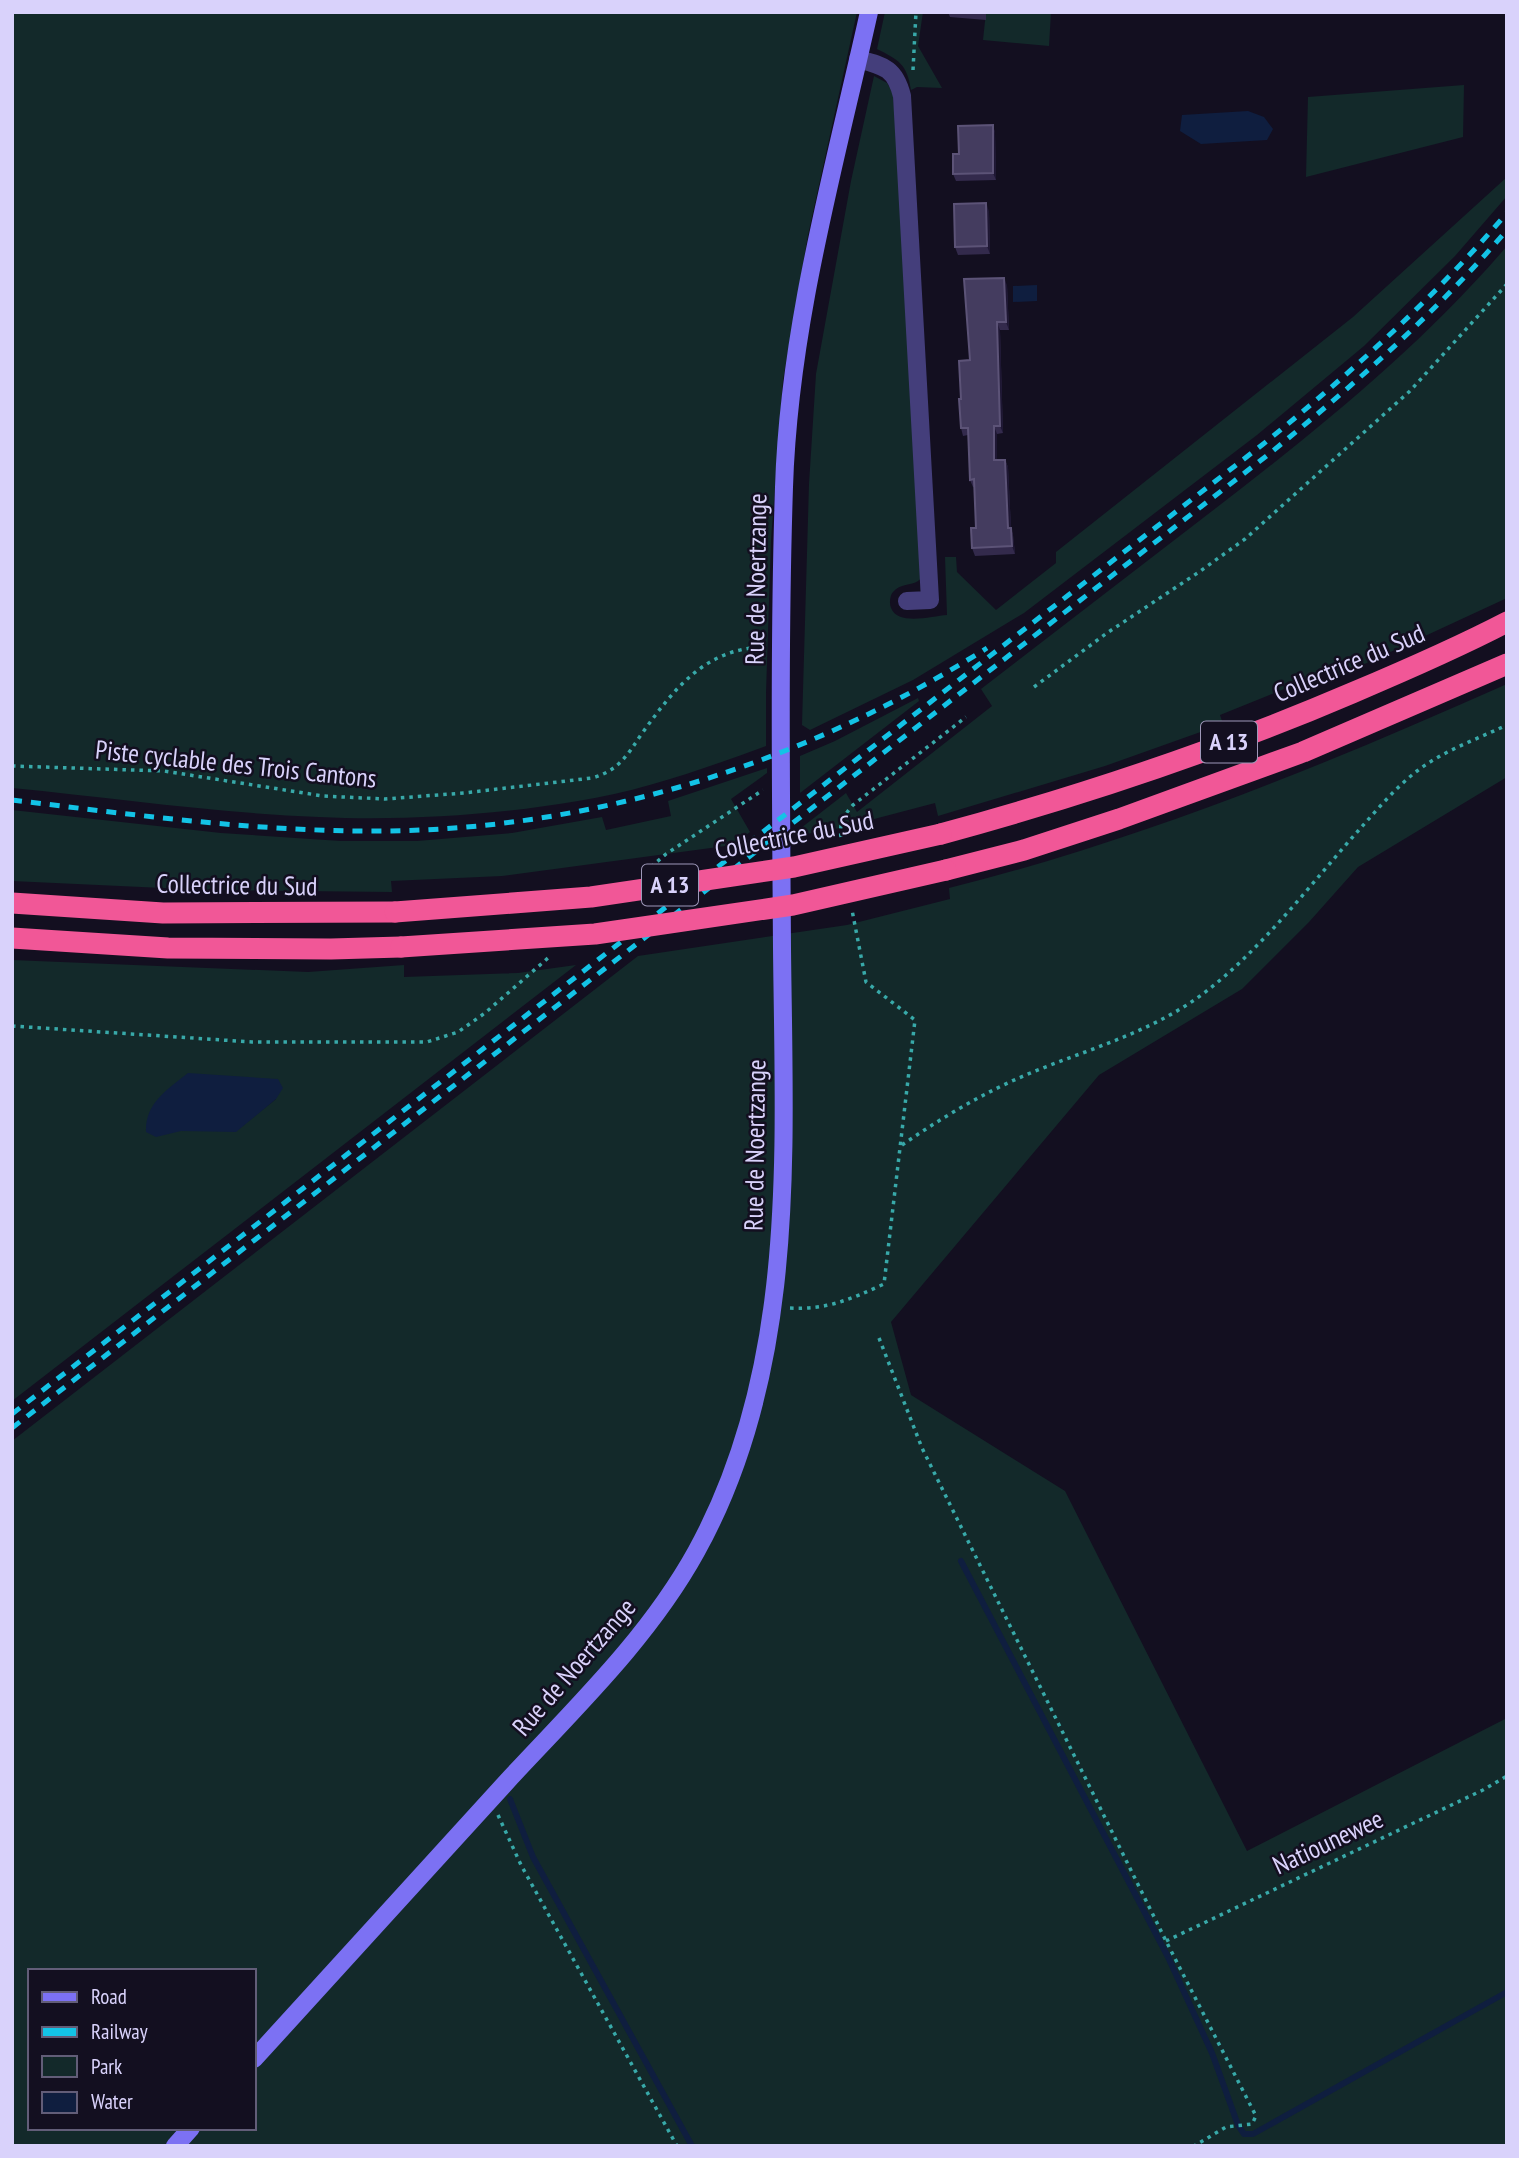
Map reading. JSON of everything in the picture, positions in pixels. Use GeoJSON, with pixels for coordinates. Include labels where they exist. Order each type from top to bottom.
{"type":"FeatureCollection","features":[{"type":"Feature","properties":{"kind":"highway","name":"Collectrice du Sud"},"geometry":{"type":"LineString","coordinates":[[12,902],[163,913],[395,912],[618,893],[794,867],[941,834],[1111,784],[1288,720],[1390,677],[1507,622]]}},
{"type":"Feature","properties":{"kind":"highway","name":"A 13"},"geometry":{"type":"LineString","coordinates":[[12,938],[168,948],[401,947],[595,934],[793,905],[1024,850],[1119,819],[1303,752],[1507,664]]}},
{"type":"Feature","properties":{"kind":"main road","name":"Rue de Noertzange"},"geometry":{"type":"LineString","coordinates":[[256,2057],[634,1643],[696,1553],[726,1490],[748,1431],[764,1364],[779,1243],[783,1089],[781,647],[784,481],[794,370],[810,275],[869,12]]}},
{"type":"Feature","properties":{"kind":"main road"},"geometry":{"type":"LineString","coordinates":[[175,2146],[189,2130]]}},
{"type":"Feature","properties":{"kind":"street"},"geometry":{"type":"LineString","coordinates":[[858,59],[886,67],[898,79],[902,96],[930,600],[907,601]]}},
{"type":"Feature","properties":{"kind":"path"},"geometry":{"type":"LineString","coordinates":[[1034,687],[1107,633],[1245,539],[1410,391],[1507,284]]}},
{"type":"Feature","properties":{"kind":"path","name":"Piste cyclable des Trois Cantons"},"geometry":{"type":"LineString","coordinates":[[12,766],[164,771],[323,796],[385,799],[592,778],[610,773],[622,762],[669,696],[691,674],[718,657],[748,648],[781,647]]}},
{"type":"Feature","properties":{"kind":"path"},"geometry":{"type":"LineString","coordinates":[[840,828],[844,814],[853,804],[967,717]]}},
{"type":"Feature","properties":{"kind":"path"},"geometry":{"type":"LineString","coordinates":[[902,1145],[944,1116],[1012,1081],[1107,1045],[1203,994],[1242,961],[1384,802],[1418,771],[1459,747],[1507,725]]}},
{"type":"Feature","properties":{"kind":"path"},"geometry":{"type":"LineString","coordinates":[[646,872],[666,854],[781,778]]}},
{"type":"Feature","properties":{"kind":"path"},"geometry":{"type":"LineString","coordinates":[[793,1308],[821,1308],[849,1300],[884,1284],[915,1020],[866,982],[854,924]]}},
{"type":"Feature","properties":{"kind":"path"},"geometry":{"type":"LineString","coordinates":[[12,1026],[252,1042],[427,1042],[458,1032],[485,1013],[555,951]]}},
{"type":"Feature","properties":{"kind":"path"},"geometry":{"type":"LineString","coordinates":[[879,1338],[922,1448],[1166,1941],[1256,2116],[1252,2124],[1226,2127],[1194,2146]]}},
{"type":"Feature","properties":{"kind":"path","name":"Natiounewee"},"geometry":{"type":"LineString","coordinates":[[1166,1941],[1483,1790],[1507,1776]]}},
{"type":"Feature","properties":{"kind":"path"},"geometry":{"type":"LineString","coordinates":[[491,1799],[521,1865],[677,2146]]}},
{"type":"Feature","properties":{"kind":"green space"},"geometry":{"type":"Polygon","coordinates":[[[12,12],[857,12],[808,235],[783,380],[771,540],[766,746],[674,778],[602,797],[515,810],[449,816],[351,818],[280,815],[12,788],[12,12]]]}},
{"type":"Feature","properties":{"kind":"green space"},"geometry":{"type":"Polygon","coordinates":[[[885,12],[923,12],[918,46],[942,88],[917,87],[911,90],[901,64],[877,49],[885,12]]]}},
{"type":"Feature","properties":{"kind":"green space"},"geometry":{"type":"Polygon","coordinates":[[[986,12],[1051,12],[1049,46],[983,40],[986,12]]]}},
{"type":"Feature","properties":{"kind":"green space"},"geometry":{"type":"Polygon","coordinates":[[[874,76],[887,83],[893,93],[928,568],[918,581],[899,587],[891,595],[890,606],[895,614],[901,617],[947,615],[945,557],[956,557],[957,572],[996,610],[1056,563],[1056,552],[1353,317],[1507,177],[1507,196],[1455,256],[1364,346],[1257,435],[1024,613],[913,680],[810,730],[802,725],[809,484],[816,374],[851,181],[874,76]]]}},
{"type":"Feature","properties":{"kind":"green space"},"geometry":{"type":"Polygon","coordinates":[[[1464,85],[1463,137],[1306,177],[1308,97],[1464,85]]]}},
{"type":"Feature","properties":{"kind":"green space"},"geometry":{"type":"Polygon","coordinates":[[[1507,246],[1507,598],[1330,680],[1326,672],[1220,715],[1223,724],[1105,766],[938,816],[935,803],[840,828],[801,835],[801,828],[846,793],[857,812],[992,706],[981,689],[1323,423],[1437,321],[1507,246]]]}},
{"type":"Feature","properties":{"kind":"green space"},"geometry":{"type":"Polygon","coordinates":[[[1507,684],[1507,777],[1358,867],[1309,922],[1242,989],[1099,1075],[891,1322],[911,1395],[1065,1491],[1247,1851],[1507,1718],[1507,2146],[12,2146],[12,1441],[638,956],[847,925],[950,899],[949,888],[1021,869],[1162,824],[1370,743],[1507,684]]]}},
{"type":"Feature","properties":{"kind":"green space"},"geometry":{"type":"Polygon","coordinates":[[[918,698],[919,701],[800,793],[800,756],[918,698]]]}},
{"type":"Feature","properties":{"kind":"green space"},"geometry":{"type":"Polygon","coordinates":[[[767,768],[767,773],[731,799],[750,832],[733,845],[502,876],[391,881],[392,892],[206,890],[12,881],[12,810],[221,833],[341,841],[417,841],[512,833],[602,817],[606,830],[671,816],[668,801],[767,768]]]}},
{"type":"Feature","properties":{"kind":"green space"},"geometry":{"type":"Polygon","coordinates":[[[12,960],[308,972],[404,965],[404,977],[518,973],[576,965],[12,1401],[12,960]],[[276,1099],[181,1131],[236,1131],[276,1099]]]}},
{"type":"Feature","properties":{"kind":"water"},"geometry":{"type":"Polygon","coordinates":[[[1248,111],[1264,117],[1273,129],[1267,140],[1201,144],[1180,131],[1182,115],[1248,111]]]}},
{"type":"Feature","properties":{"kind":"water"},"geometry":{"type":"Polygon","coordinates":[[[1037,285],[1037,301],[1013,302],[1013,286],[1037,285]]]}},
{"type":"Feature","properties":{"kind":"water"},"geometry":{"type":"Polygon","coordinates":[[[188,1073],[278,1079],[283,1088],[276,1099],[236,1132],[181,1131],[156,1137],[146,1132],[153,1105],[165,1091],[188,1073]]]}},
{"type":"Feature","properties":{"kind":"building"},"geometry":{"type":"Polygon","coordinates":[[[993,125],[993,173],[953,174],[953,154],[959,154],[958,126],[993,125]]]}},
{"type":"Feature","properties":{"kind":"building"},"geometry":{"type":"Polygon","coordinates":[[[986,203],[987,246],[955,247],[954,204],[986,203]]]}},
{"type":"Feature","properties":{"kind":"building"},"geometry":{"type":"Polygon","coordinates":[[[1004,278],[1006,322],[997,322],[1000,426],[994,426],[994,460],[1005,460],[1008,528],[1011,528],[1012,546],[972,548],[971,528],[976,528],[974,479],[970,480],[968,428],[961,428],[959,399],[959,361],[970,360],[964,279],[1004,278]]]}},
{"type":"Feature","properties":{"kind":"waterway"},"geometry":{"type":"LineString","coordinates":[[961,1561],[1168,1957],[1212,2053],[1238,2125],[1244,2134],[1253,2134],[1507,1992]]}},
{"type":"Feature","properties":{"kind":"waterway"},"geometry":{"type":"LineString","coordinates":[[510,1799],[533,1857],[692,2146]]}},
{"type":"Feature","properties":{"kind":"railway"},"geometry":{"type":"LineString","coordinates":[[12,1414],[1262,445],[1390,335],[1450,276],[1507,213]]}},
{"type":"Feature","properties":{"kind":"railway"},"geometry":{"type":"LineString","coordinates":[[12,1428],[1269,454],[1332,402],[1423,319],[1507,230]]}},
{"type":"Feature","properties":{"kind":"railway"},"geometry":{"type":"LineString","coordinates":[[12,800],[186,820],[316,830],[443,829],[525,820],[607,806],[687,785],[765,759],[841,727],[915,690],[987,648]]}}]}
